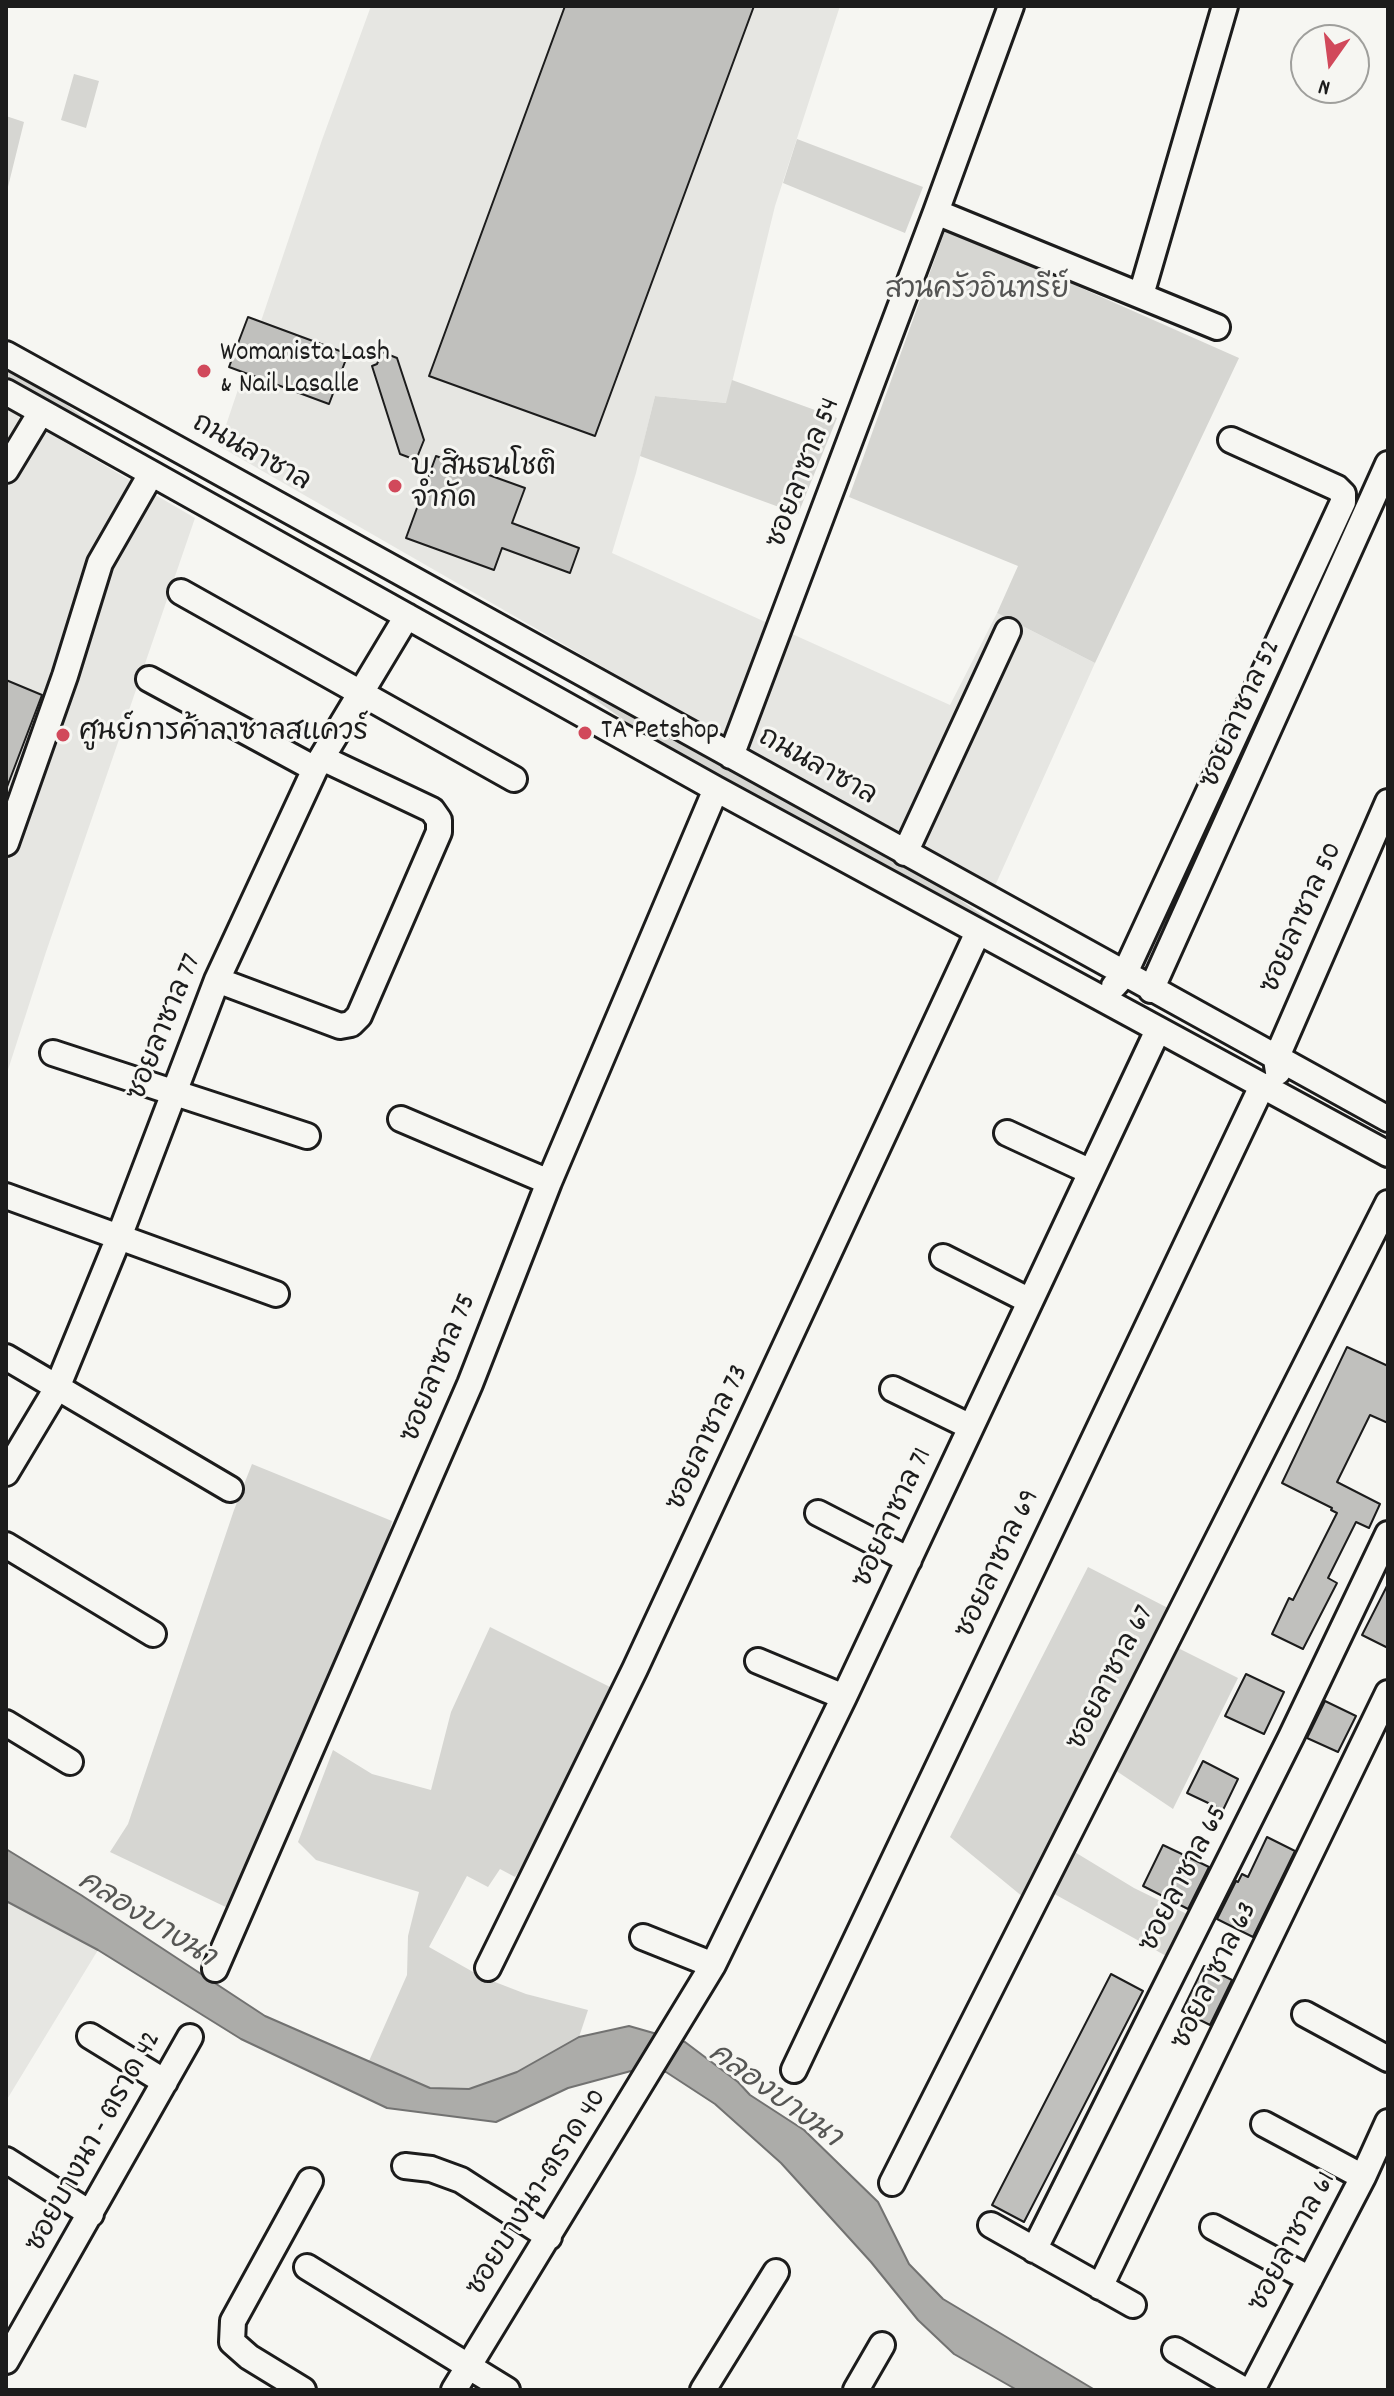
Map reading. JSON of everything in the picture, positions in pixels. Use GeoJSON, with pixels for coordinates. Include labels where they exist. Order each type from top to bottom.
{"type":"FeatureCollection","features":[{"type":"Feature","properties":{"kind":"street","name":"ซอยลาซาล 54"},"geometry":{"type":"LineString","coordinates":[[731,756],[1011,6]]}},
{"type":"Feature","properties":{"kind":"street"},"geometry":{"type":"LineString","coordinates":[[1141,295],[1225,6]]}},
{"type":"Feature","properties":{"kind":"street"},"geometry":{"type":"LineString","coordinates":[[936,212],[1217,327]]}},
{"type":"Feature","properties":{"kind":"street","name":"ถนนลาซาล"},"geometry":{"type":"LineString","coordinates":[[6,354],[1388,1119]]}},
{"type":"Feature","properties":{"kind":"street"},"geometry":{"type":"LineString","coordinates":[[60,384],[123,435],[315,540],[323,549],[320,555],[310,557],[294,553]]}},
{"type":"Feature","properties":{"kind":"street"},"geometry":{"type":"LineString","coordinates":[[6,392],[1100,1000],[1388,1151]]}},
{"type":"Feature","properties":{"kind":"street"},"geometry":{"type":"LineString","coordinates":[[6,470],[41,412]]}},
{"type":"Feature","properties":{"kind":"street"},"geometry":{"type":"LineString","coordinates":[[1231,440],[1337,488],[1343,494],[1343,502],[1138,983],[1142,998],[1150,1005],[1228,1047],[1246,1062],[1244,1067],[1232,1069]]}},
{"type":"Feature","properties":{"kind":"street","name":"ซอยลาซาล 52"},"geometry":{"type":"LineString","coordinates":[[1138,983],[1388,464]]}},
{"type":"Feature","properties":{"kind":"street"},"geometry":{"type":"LineString","coordinates":[[6,843],[65,676],[100,563],[151,474]]}},
{"type":"Feature","properties":{"kind":"street"},"geometry":{"type":"LineString","coordinates":[[381,562],[366,555],[356,558],[355,568],[365,578],[583,701],[598,723]]}},
{"type":"Feature","properties":{"kind":"street"},"geometry":{"type":"LineString","coordinates":[[181,592],[514,779]]}},
{"type":"Feature","properties":{"kind":"street","name":"ซอยลาซาล 77"},"geometry":{"type":"LineString","coordinates":[[6,1473],[57,1388],[119,1237],[217,980],[318,764],[407,616]]}},
{"type":"Feature","properties":{"kind":"street"},"geometry":{"type":"LineString","coordinates":[[905,853],[1008,631]]}},
{"type":"Feature","properties":{"kind":"street"},"geometry":{"type":"LineString","coordinates":[[149,679],[318,764],[432,810],[439,820],[439,832],[359,1016],[351,1024],[340,1026],[217,980]]}},
{"type":"Feature","properties":{"kind":"street","name":"ซอยลาซาล 75"},"geometry":{"type":"LineString","coordinates":[[215,1969],[470,1384],[549,1182],[716,789]]}},
{"type":"Feature","properties":{"kind":"street","name":"ซอยลาซาล 50"},"geometry":{"type":"LineString","coordinates":[[1276,1059],[1388,802]]}},
{"type":"Feature","properties":{"kind":"street"},"geometry":{"type":"LineString","coordinates":[[975,892],[989,909],[1095,975],[1094,982],[1076,986]]}},
{"type":"Feature","properties":{"kind":"street","name":"ซอยลาซาล 73"},"geometry":{"type":"LineString","coordinates":[[488,1968],[635,1669],[978,932]]}},
{"type":"Feature","properties":{"kind":"street"},"geometry":{"type":"LineString","coordinates":[[1100,1000],[1138,983]]}},
{"type":"Feature","properties":{"kind":"street","name":"ซอยลาซาล 71"},"geometry":{"type":"LineString","coordinates":[[676,2030],[713,1965],[844,1697],[1158,1030]]}},
{"type":"Feature","properties":{"kind":"street"},"geometry":{"type":"LineString","coordinates":[[53,1053],[307,1136]]}},
{"type":"Feature","properties":{"kind":"street"},"geometry":{"type":"LineString","coordinates":[[1276,1059],[1280,1080],[1285,1088],[1379,1139],[1388,1151]]}},
{"type":"Feature","properties":{"kind":"street","name":"ซอยลาซาล 69"},"geometry":{"type":"LineString","coordinates":[[794,2070],[1262,1086]]}},
{"type":"Feature","properties":{"kind":"street"},"geometry":{"type":"LineString","coordinates":[[401,1119],[549,1182]]}},
{"type":"Feature","properties":{"kind":"street"},"geometry":{"type":"LineString","coordinates":[[1007,1133],[1091,1172]]}},
{"type":"Feature","properties":{"kind":"street"},"geometry":{"type":"LineString","coordinates":[[6,1196],[276,1294]]}},
{"type":"Feature","properties":{"kind":"street","name":"ซอยลาซาล 67"},"geometry":{"type":"LineString","coordinates":[[892,2183],[1388,1203]]}},
{"type":"Feature","properties":{"kind":"street"},"geometry":{"type":"LineString","coordinates":[[943,1257],[1030,1301]]}},
{"type":"Feature","properties":{"kind":"street"},"geometry":{"type":"LineString","coordinates":[[6,1357],[230,1489]]}},
{"type":"Feature","properties":{"kind":"street"},"geometry":{"type":"LineString","coordinates":[[893,1389],[971,1427]]}},
{"type":"Feature","properties":{"kind":"street"},"geometry":{"type":"LineString","coordinates":[[818,1513],[909,1560]]}},
{"type":"Feature","properties":{"kind":"street","name":"ซอยลาซาล 65"},"geometry":{"type":"LineString","coordinates":[[1034,2250],[1284,1751],[1388,1534]]}},
{"type":"Feature","properties":{"kind":"street"},"geometry":{"type":"LineString","coordinates":[[6,1545],[153,1634]]}},
{"type":"Feature","properties":{"kind":"street"},"geometry":{"type":"LineString","coordinates":[[758,1661],[844,1697]]}},
{"type":"Feature","properties":{"kind":"street","name":"ซอยลาซาล 63"},"geometry":{"type":"LineString","coordinates":[[1100,2287],[1388,1693]]}},
{"type":"Feature","properties":{"kind":"street"},"geometry":{"type":"LineString","coordinates":[[6,1723],[70,1762]]}},
{"type":"Feature","properties":{"kind":"street"},"geometry":{"type":"LineString","coordinates":[[643,1937],[713,1965]]}},
{"type":"Feature","properties":{"kind":"street"},"geometry":{"type":"LineString","coordinates":[[1305,2014],[1388,2059]]}},
{"type":"Feature","properties":{"kind":"street","name":"ซอยบางนา-ตราด 40"},"geometry":{"type":"LineString","coordinates":[[454,2390],[676,2030]]}},
{"type":"Feature","properties":{"kind":"street"},"geometry":{"type":"LineString","coordinates":[[90,2036],[165,2082]]}},
{"type":"Feature","properties":{"kind":"street","name":"ซอยบางนา - ตราด 42"},"geometry":{"type":"LineString","coordinates":[[6,2361],[14,2331],[91,2214],[190,2037]]}},
{"type":"Feature","properties":{"kind":"street","name":"ซอยลาซาล 61"},"geometry":{"type":"LineString","coordinates":[[1252,2390],[1363,2177],[1388,2122]]}},
{"type":"Feature","properties":{"kind":"street"},"geometry":{"type":"LineString","coordinates":[[1264,2124],[1363,2177]]}},
{"type":"Feature","properties":{"kind":"street"},"geometry":{"type":"LineString","coordinates":[[6,2160],[91,2214]]}},
{"type":"Feature","properties":{"kind":"street"},"geometry":{"type":"LineString","coordinates":[[405,2166],[431,2169],[461,2180],[549,2237]]}},
{"type":"Feature","properties":{"kind":"street"},"geometry":{"type":"LineString","coordinates":[[303,2390],[249,2357],[232,2342],[233,2321],[310,2181]]}},
{"type":"Feature","properties":{"kind":"street"},"geometry":{"type":"LineString","coordinates":[[991,2225],[1133,2305]]}},
{"type":"Feature","properties":{"kind":"street"},"geometry":{"type":"LineString","coordinates":[[1213,2227],[1310,2279]]}},
{"type":"Feature","properties":{"kind":"street"},"geometry":{"type":"LineString","coordinates":[[307,2267],[507,2390]]}},
{"type":"Feature","properties":{"kind":"street"},"geometry":{"type":"LineString","coordinates":[[703,2390],[776,2272]]}},
{"type":"Feature","properties":{"kind":"street"},"geometry":{"type":"LineString","coordinates":[[856,2390],[882,2345]]}},
{"type":"Feature","properties":{"kind":"street"},"geometry":{"type":"LineString","coordinates":[[1175,2350],[1244,2390]]}},
{"type":"Feature","properties":{"kind":"shaded area"},"geometry":{"type":"Polygon","coordinates":[[[371,6],[840,6],[775,206],[727,403],[655,396],[612,553],[950,705],[997,613],[1095,663],[994,888],[893,834],[219,446],[322,140],[371,6]]]}},
{"type":"Feature","properties":{"kind":"shaded area","name":"ศูนย์การค้าลาซาลสแควร์"},"geometry":{"type":"Polygon","coordinates":[[[6,408],[195,518],[6,1076],[6,408]]]}},
{"type":"Feature","properties":{"kind":"shaded area"},"geometry":{"type":"Polygon","coordinates":[[[6,1849],[265,2016],[430,2088],[469,2089],[517,2072],[579,2037],[629,2026],[685,2042],[738,2082],[750,2095],[804,2130],[878,2202],[909,2264],[943,2299],[1095,2390],[1017,2390],[954,2354],[918,2320],[871,2262],[781,2163],[715,2104],[666,2072],[631,2071],[568,2088],[496,2122],[387,2108],[241,2039],[98,1950],[6,1901],[6,1849]]]}},
{"type":"Feature","properties":{"kind":"shaded area"},"geometry":{"type":"Polygon","coordinates":[[[6,1901],[98,1950],[6,2101],[6,1901]]]}},
{"type":"Feature","properties":{"kind":"green space"},"geometry":{"type":"Polygon","coordinates":[[[74,74],[99,81],[86,128],[61,120],[74,74]]]}},
{"type":"Feature","properties":{"kind":"green space"},"geometry":{"type":"Polygon","coordinates":[[[6,116],[24,122],[6,195],[6,116]]]}},
{"type":"Feature","properties":{"kind":"green space"},"geometry":{"type":"Polygon","coordinates":[[[797,139],[923,187],[905,233],[783,183],[797,139]]]}},
{"type":"Feature","properties":{"kind":"green space","name":"สวนครัวอินทรีย์"},"geometry":{"type":"Polygon","coordinates":[[[946,228],[1239,358],[1095,663],[997,613],[1018,566],[849,497],[946,228]]]}},
{"type":"Feature","properties":{"kind":"green space"},"geometry":{"type":"Polygon","coordinates":[[[6,367],[46,390],[100,429],[94,429],[6,379],[6,367]]]}},
{"type":"Feature","properties":{"kind":"green space"},"geometry":{"type":"Polygon","coordinates":[[[732,380],[837,418],[798,514],[640,456],[655,396],[726,403],[732,380]]]}},
{"type":"Feature","properties":{"kind":"green space"},"geometry":{"type":"Polygon","coordinates":[[[588,690],[949,892],[994,923],[1084,975],[1081,978],[870,857],[638,730],[587,694],[588,690]]]}},
{"type":"Feature","properties":{"kind":"green space"},"geometry":{"type":"Polygon","coordinates":[[[252,1464],[392,1521],[387,1543],[311,1730],[232,1910],[110,1852],[128,1824],[252,1464]]]}},
{"type":"Feature","properties":{"kind":"green space"},"geometry":{"type":"Polygon","coordinates":[[[1088,1567],[1168,1608],[1023,1897],[950,1837],[1088,1567]]]}},
{"type":"Feature","properties":{"kind":"green space"},"geometry":{"type":"Polygon","coordinates":[[[490,1627],[616,1690],[556,1814],[515,1877],[500,1869],[488,1887],[467,1876],[429,1947],[482,1977],[526,1994],[588,2010],[579,2037],[517,2072],[469,2089],[430,2089],[369,2061],[407,1975],[408,1936],[419,1892],[316,1860],[298,1842],[333,1750],[372,1774],[431,1790],[451,1712],[490,1627]]]}},
{"type":"Feature","properties":{"kind":"green space"},"geometry":{"type":"Polygon","coordinates":[[[1176,1647],[1238,1678],[1173,1809],[1112,1768],[1176,1647]]]}},
{"type":"Feature","properties":{"kind":"green space"},"geometry":{"type":"Polygon","coordinates":[[[1073,1851],[1134,1888],[1191,1916],[1168,1957],[1049,1891],[1073,1851]]]}},
{"type":"Feature","properties":{"kind":"building"},"geometry":{"type":"Polygon","coordinates":[[[565,6],[754,6],[595,436],[429,376],[565,6]]]}},
{"type":"Feature","properties":{"kind":"building"},"geometry":{"type":"Polygon","coordinates":[[[248,317],[348,354],[329,404],[229,367],[248,317]]]}},
{"type":"Feature","properties":{"kind":"building"},"geometry":{"type":"Polygon","coordinates":[[[382,352],[397,358],[424,440],[416,460],[400,454],[372,366],[377,364],[382,352]]]}},
{"type":"Feature","properties":{"kind":"building"},"geometry":{"type":"Polygon","coordinates":[[[436,456],[525,488],[512,523],[579,548],[570,573],[502,548],[494,570],[406,538],[436,456]]]}},
{"type":"Feature","properties":{"kind":"building"},"geometry":{"type":"Polygon","coordinates":[[[6,680],[42,695],[7,787],[6,787],[6,680]]]}},
{"type":"Feature","properties":{"kind":"building"},"geometry":{"type":"Polygon","coordinates":[[[1347,1347],[1388,1366],[1388,1423],[1370,1415],[1337,1482],[1380,1504],[1369,1528],[1356,1522],[1328,1578],[1337,1583],[1303,1649],[1272,1634],[1289,1598],[1293,1600],[1337,1513],[1282,1483],[1347,1347]]]}},
{"type":"Feature","properties":{"kind":"building"},"geometry":{"type":"Polygon","coordinates":[[[1388,1584],[1388,1648],[1362,1635],[1388,1584]]]}},
{"type":"Feature","properties":{"kind":"building"},"geometry":{"type":"Polygon","coordinates":[[[1246,1674],[1284,1692],[1264,1734],[1225,1716],[1246,1674]]]}},
{"type":"Feature","properties":{"kind":"building"},"geometry":{"type":"Polygon","coordinates":[[[1325,1701],[1356,1716],[1338,1752],[1307,1738],[1325,1701]]]}},
{"type":"Feature","properties":{"kind":"building"},"geometry":{"type":"Polygon","coordinates":[[[1203,1761],[1238,1779],[1223,1810],[1187,1793],[1203,1761]]]}},
{"type":"Feature","properties":{"kind":"building"},"geometry":{"type":"Polygon","coordinates":[[[1267,1837],[1295,1851],[1253,1937],[1217,1919],[1236,1881],[1242,1874],[1248,1877],[1267,1837]]]}},
{"type":"Feature","properties":{"kind":"building"},"geometry":{"type":"Polygon","coordinates":[[[1163,1845],[1209,1867],[1188,1909],[1143,1886],[1163,1845]]]}},
{"type":"Feature","properties":{"kind":"building"},"geometry":{"type":"Polygon","coordinates":[[[1204,1966],[1232,1980],[1210,2025],[1182,2011],[1204,1966]]]}},
{"type":"Feature","properties":{"kind":"building"},"geometry":{"type":"Polygon","coordinates":[[[1111,1974],[1143,1991],[1024,2222],[992,2205],[1111,1974]]]}},
{"type":"Feature","properties":{"kind":"place","name":"Womanista Lash & Nail Lasalle"},"geometry":{"type":"Point","coordinates":[204,371]}},
{"type":"Feature","properties":{"kind":"place","name":"บ. สินธนโชติ จำกัด"},"geometry":{"type":"Point","coordinates":[395,486]}},
{"type":"Feature","properties":{"kind":"place","name":"TA Petshop"},"geometry":{"type":"Point","coordinates":[585,733]}},
{"type":"Feature","properties":{"kind":"place","name":"ศูนย์การค้าลาซาลสแควร์"},"geometry":{"type":"Point","coordinates":[63,735]}},
{"type":"Feature","properties":{"kind":"water label","name":"คลองบางนา"},"geometry":{"type":"Point","coordinates":[145,1922]}},
{"type":"Feature","properties":{"kind":"water label","name":"คลองบางนา"},"geometry":{"type":"Point","coordinates":[773,2098]}}]}
